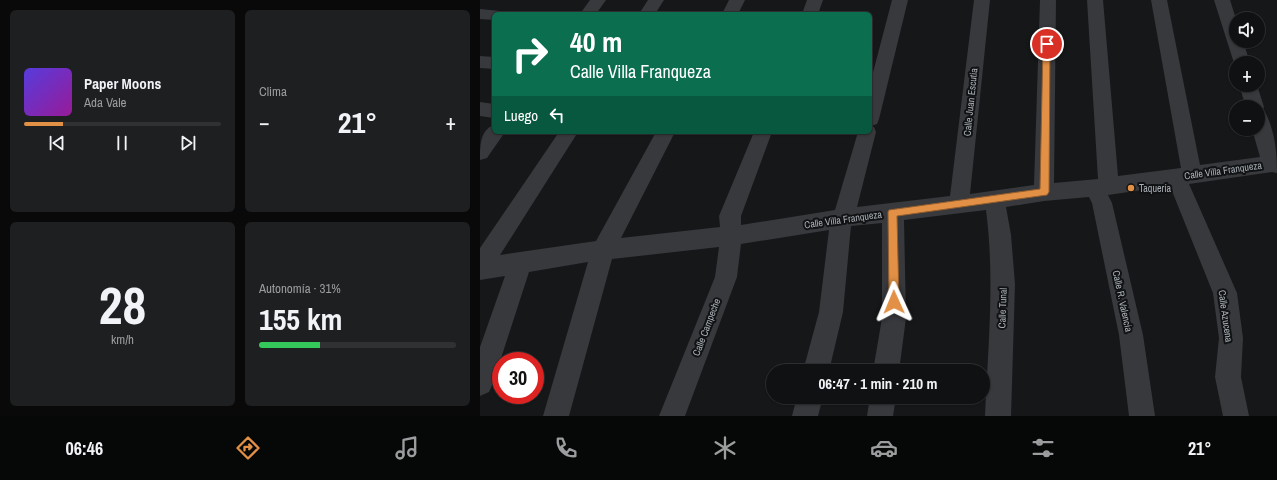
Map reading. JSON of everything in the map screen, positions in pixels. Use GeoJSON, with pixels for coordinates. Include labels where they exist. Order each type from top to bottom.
{"type":"FeatureCollection","features":[{"type":"Feature","properties":{"kind":"street"},"geometry":{"type":"LineString","coordinates":[[589,12],[598,0]]}},
{"type":"Feature","properties":{"kind":"street"},"geometry":{"type":"LineString","coordinates":[[648,12],[656,0]]}},
{"type":"Feature","properties":{"kind":"street"},"geometry":{"type":"LineString","coordinates":[[731,12],[737,0]]}},
{"type":"Feature","properties":{"kind":"street"},"geometry":{"type":"LineString","coordinates":[[811,12],[815,0]]}},
{"type":"Feature","properties":{"kind":"street"},"geometry":{"type":"LineString","coordinates":[[872,111],[900,0]]}},
{"type":"Feature","properties":{"kind":"street","name":"Calle Juan Escutia"},"geometry":{"type":"LineString","coordinates":[[959,204],[982,0]]}},
{"type":"Feature","properties":{"kind":"street"},"geometry":{"type":"LineString","coordinates":[[1044,192],[1048,0]]}},
{"type":"Feature","properties":{"kind":"street","name":"Calle R. Valencia"},"geometry":{"type":"LineString","coordinates":[[1095,0],[1102,204],[1131,335],[1142,416]]}},
{"type":"Feature","properties":{"kind":"street","name":"Calle Azucena"},"geometry":{"type":"LineString","coordinates":[[1159,0],[1184,176],[1225,293],[1231,338],[1228,377],[1236,416]]}},
{"type":"Feature","properties":{"kind":"street"},"geometry":{"type":"LineString","coordinates":[[1222,0],[1240,56]]}},
{"type":"Feature","properties":{"kind":"street"},"geometry":{"type":"LineString","coordinates":[[480,14],[492,15]]}},
{"type":"Feature","properties":{"kind":"street"},"geometry":{"type":"LineString","coordinates":[[480,62],[492,63]]}},
{"type":"Feature","properties":{"kind":"street"},"geometry":{"type":"LineString","coordinates":[[480,109],[492,111]]}},
{"type":"Feature","properties":{"kind":"street"},"geometry":{"type":"LineString","coordinates":[[480,152],[494,134]]}},
{"type":"Feature","properties":{"kind":"street"},"geometry":{"type":"LineString","coordinates":[[480,268],[568,134]]}},
{"type":"Feature","properties":{"kind":"street"},"geometry":{"type":"LineString","coordinates":[[556,416],[603,250],[665,134]]}},
{"type":"Feature","properties":{"kind":"street","name":"Calle Campeche"},"geometry":{"type":"LineString","coordinates":[[672,416],[726,277],[731,236],[730,216],[762,134]]}},
{"type":"Feature","properties":{"kind":"street"},"geometry":{"type":"LineString","coordinates":[[818,364],[831,312],[839,231],[844,218],[866,134]]}},
{"type":"Feature","properties":{"kind":"street"},"geometry":{"type":"LineString","coordinates":[[1265,136],[1275,164]]}},
{"type":"Feature","properties":{"kind":"street","name":"Calle Villa Franqueza"},"geometry":{"type":"LineString","coordinates":[[480,268],[603,250],[731,236],[844,218],[995,200],[1044,192],[1102,187],[1275,164]]}},
{"type":"Feature","properties":{"kind":"street","name":"Calle Tunal"},"geometry":{"type":"LineString","coordinates":[[995,200],[1000,235],[1003,284],[998,416]]}},
{"type":"Feature","properties":{"kind":"street"},"geometry":{"type":"LineString","coordinates":[[887,364],[894,318],[893,212]]}},
{"type":"Feature","properties":{"kind":"street"},"geometry":{"type":"LineString","coordinates":[[480,383],[521,262]]}},
{"type":"Feature","properties":{"kind":"street"},"geometry":{"type":"LineString","coordinates":[[805,416],[808,404]]}},
{"type":"Feature","properties":{"kind":"street"},"geometry":{"type":"LineString","coordinates":[[880,416],[882,404]]}},
{"type":"Feature","properties":{"kind":"place","name":"Taquería"},"geometry":{"type":"Point","coordinates":[1131,188]}},
{"type":"Feature","properties":{"kind":"route"},"geometry":{"type":"LineString","coordinates":[[894,302],[893,212],[995,200],[1044,192],[1047,44]]}}]}
